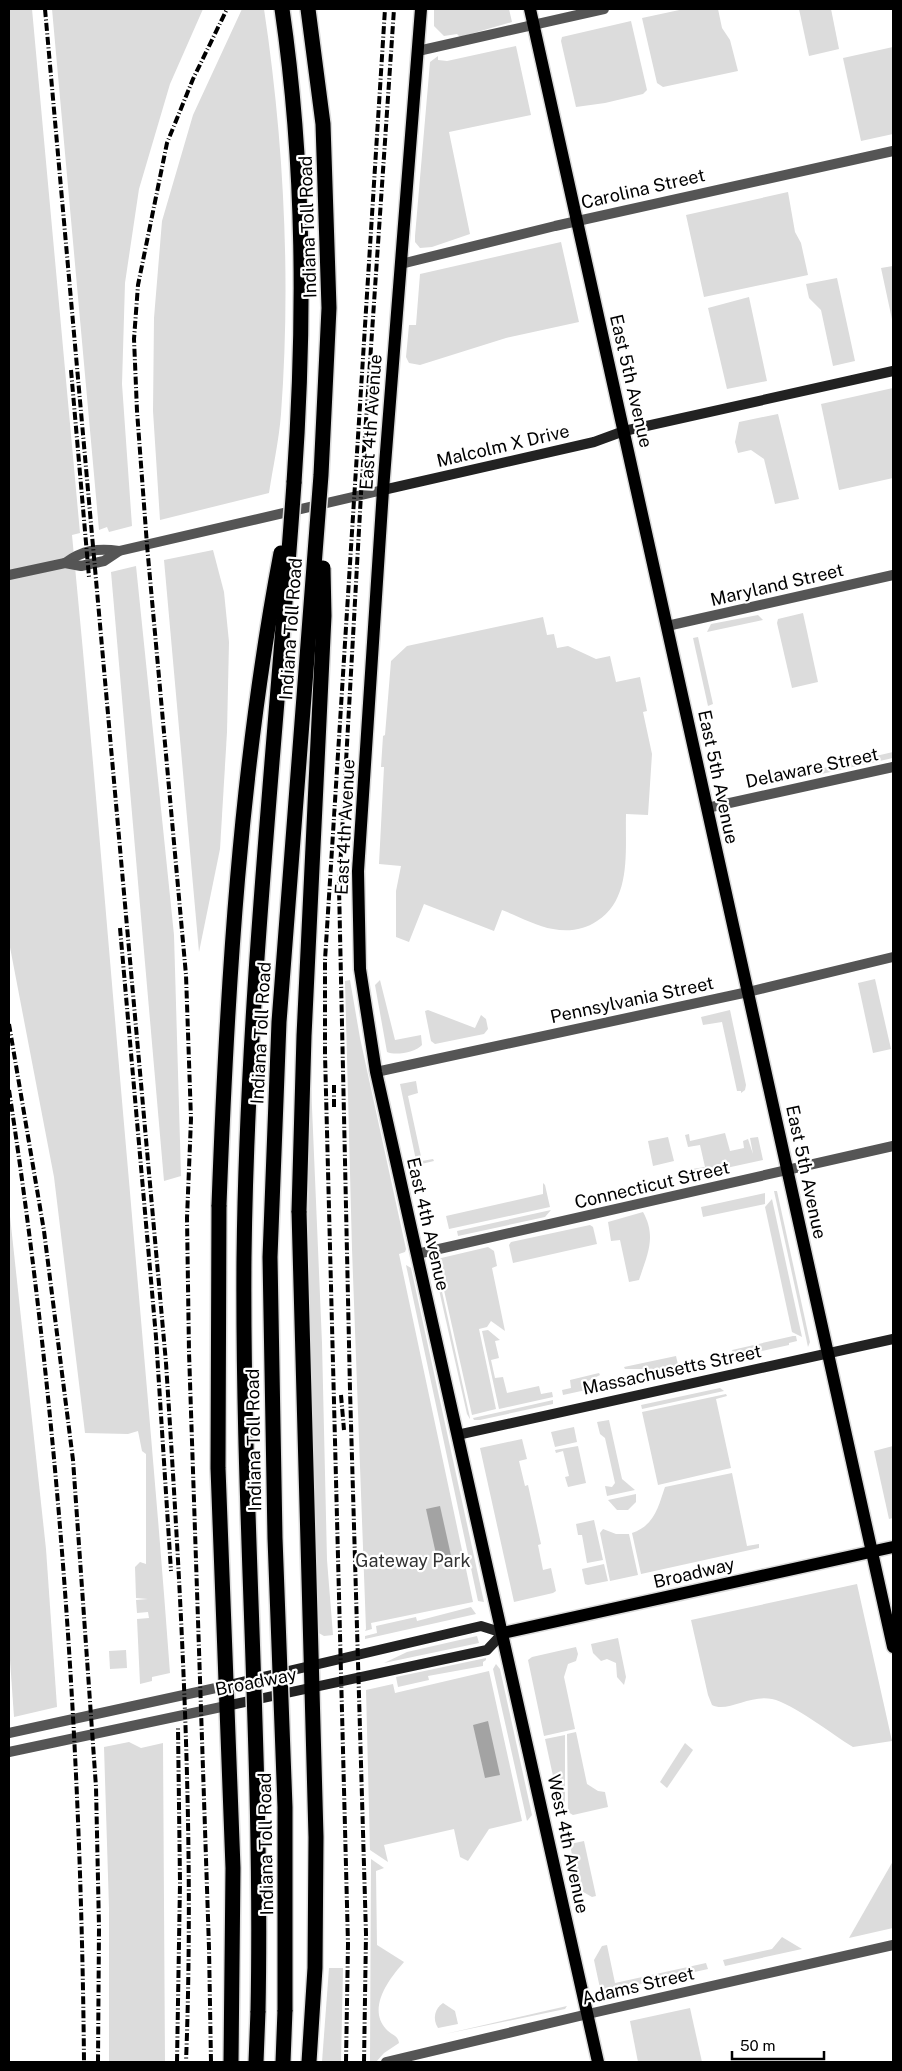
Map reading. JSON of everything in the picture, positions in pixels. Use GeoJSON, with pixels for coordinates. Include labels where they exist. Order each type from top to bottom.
{"type":"FeatureCollection","features":[{"type":"Feature","properties":{"kind":"highway","name":"Indiana Toll Road"},"geometry":{"type":"LineString","coordinates":[[256,2062],[259,1809],[244,1374],[247,1149],[253,1022],[301,383],[302,226],[296,127],[282,9]]}},
{"type":"Feature","properties":{"kind":"highway","name":"Indiana Toll Road"},"geometry":{"type":"LineString","coordinates":[[283,2062],[285,2010],[285,1807],[275,1538],[270,1258],[279,1022],[321,475],[328,346],[328,223],[322,124],[308,9]]}},
{"type":"Feature","properties":{"kind":"highway"},"geometry":{"type":"LineString","coordinates":[[308,2062],[315,1968],[316,1837],[299,1211],[304,1036],[324,616],[321,475]]}},
{"type":"Feature","properties":{"kind":"highway"},"geometry":{"type":"LineString","coordinates":[[231,2062],[233,1868],[218,1468],[219,1205],[226,1030],[233,922],[253,736],[271,609],[294,483]]}},
{"type":"Feature","properties":{"kind":"main road","name":"East 4th Avenue"},"geometry":{"type":"LineString","coordinates":[[421,9],[383,490],[358,900],[360,969],[376,1072],[503,1634]]}},
{"type":"Feature","properties":{"kind":"main road","name":"East 5th Avenue"},"geometry":{"type":"LineString","coordinates":[[530,9],[893,1647]]}},
{"type":"Feature","properties":{"kind":"main road","name":"Broadway"},"geometry":{"type":"LineString","coordinates":[[503,1634],[893,1547]]}},
{"type":"Feature","properties":{"kind":"main road","name":"West 4th Avenue"},"geometry":{"type":"LineString","coordinates":[[503,1634],[598,2062]]}},
{"type":"Feature","properties":{"kind":"street"},"geometry":{"type":"LineString","coordinates":[[418,51],[604,9]]}},
{"type":"Feature","properties":{"kind":"street","name":"Carolina Street"},"geometry":{"type":"LineString","coordinates":[[401,264],[577,221],[893,151]]}},
{"type":"Feature","properties":{"kind":"street","name":"Malcolm X Drive"},"geometry":{"type":"LineString","coordinates":[[9,575],[65,563],[78,553],[101,548],[119,551],[594,442],[624,431],[893,372]]}},
{"type":"Feature","properties":{"kind":"street","name":"Maryland Street"},"geometry":{"type":"LineString","coordinates":[[667,626],[893,575]]}},
{"type":"Feature","properties":{"kind":"street","name":"Delaware Street"},"geometry":{"type":"LineString","coordinates":[[707,808],[893,767]]}},
{"type":"Feature","properties":{"kind":"street","name":"Pennsylvania Street"},"geometry":{"type":"LineString","coordinates":[[376,1072],[748,992],[893,957]]}},
{"type":"Feature","properties":{"kind":"street","name":"Connecticut Street"},"geometry":{"type":"LineString","coordinates":[[417,1254],[893,1146]]}},
{"type":"Feature","properties":{"kind":"street","name":"Massachusetts Street"},"geometry":{"type":"LineString","coordinates":[[457,1435],[893,1338]]}},
{"type":"Feature","properties":{"kind":"street","name":"Broadway"},"geometry":{"type":"LineString","coordinates":[[9,1733],[311,1667],[481,1626],[503,1634],[487,1650],[9,1752]]}},
{"type":"Feature","properties":{"kind":"street","name":"Adams Street"},"geometry":{"type":"LineString","coordinates":[[388,2061],[893,1945]]}},
{"type":"Feature","properties":{"kind":"green space"},"geometry":{"type":"Polygon","coordinates":[[[9,9],[32,9],[80,533],[72,535],[170,1673],[152,1677],[152,1681],[140,1684],[137,1619],[149,1618],[148,1612],[137,1613],[136,1600],[148,1599],[136,1598],[135,1567],[140,1562],[146,1564],[146,1454],[142,1451],[138,1431],[128,1434],[85,1433],[54,1177],[9,942],[9,9]]]}},
{"type":"Feature","properties":{"kind":"green space"},"geometry":{"type":"Polygon","coordinates":[[[52,9],[203,9],[170,84],[139,189],[125,283],[122,384],[132,526],[109,532],[107,527],[99,530],[52,9]]]}},
{"type":"Feature","properties":{"kind":"green space"},"geometry":{"type":"Polygon","coordinates":[[[242,9],[264,9],[281,160],[284,211],[285,313],[281,414],[277,444],[269,493],[160,520],[153,411],[154,318],[162,221],[193,115],[242,9]]]}},
{"type":"Feature","properties":{"kind":"green space"},"geometry":{"type":"Polygon","coordinates":[[[434,9],[509,9],[512,22],[460,37],[457,34],[444,36],[434,26],[434,9]]]}},
{"type":"Feature","properties":{"kind":"green space"},"geometry":{"type":"Polygon","coordinates":[[[684,9],[718,9],[722,28],[730,40],[738,71],[663,87],[657,83],[642,18],[684,9]]]}},
{"type":"Feature","properties":{"kind":"green space"},"geometry":{"type":"Polygon","coordinates":[[[799,9],[831,9],[839,49],[809,56],[799,9]]]}},
{"type":"Feature","properties":{"kind":"green space"},"geometry":{"type":"Polygon","coordinates":[[[631,21],[647,90],[643,94],[605,103],[576,107],[561,41],[562,37],[631,21]]]}},
{"type":"Feature","properties":{"kind":"green space"},"geometry":{"type":"Polygon","coordinates":[[[516,46],[531,115],[449,132],[470,234],[432,247],[420,248],[415,242],[415,236],[430,62],[438,56],[438,60],[447,61],[516,46]]]}},
{"type":"Feature","properties":{"kind":"green space"},"geometry":{"type":"Polygon","coordinates":[[[893,47],[893,134],[861,141],[843,58],[893,47]]]}},
{"type":"Feature","properties":{"kind":"green space"},"geometry":{"type":"Polygon","coordinates":[[[788,192],[795,232],[801,243],[808,275],[704,297],[686,215],[788,192]]]}},
{"type":"Feature","properties":{"kind":"green space"},"geometry":{"type":"Polygon","coordinates":[[[561,242],[579,322],[506,338],[420,365],[409,363],[406,357],[409,325],[416,325],[420,274],[561,242]]]}},
{"type":"Feature","properties":{"kind":"green space"},"geometry":{"type":"Polygon","coordinates":[[[893,266],[893,324],[881,268],[893,266]]]}},
{"type":"Feature","properties":{"kind":"green space"},"geometry":{"type":"Polygon","coordinates":[[[837,278],[855,361],[833,366],[821,310],[809,298],[806,284],[837,278]]]}},
{"type":"Feature","properties":{"kind":"green space"},"geometry":{"type":"Polygon","coordinates":[[[749,297],[767,381],[727,389],[708,308],[749,297]]]}},
{"type":"Feature","properties":{"kind":"green space"},"geometry":{"type":"Polygon","coordinates":[[[893,388],[893,478],[839,490],[821,404],[893,388]]]}},
{"type":"Feature","properties":{"kind":"green space"},"geometry":{"type":"Polygon","coordinates":[[[778,414],[799,499],[775,504],[764,459],[751,450],[738,453],[735,442],[739,422],[778,414]]]}},
{"type":"Feature","properties":{"kind":"green space"},"geometry":{"type":"Polygon","coordinates":[[[213,550],[224,592],[229,642],[227,732],[220,849],[199,952],[164,560],[213,550]]]}},
{"type":"Feature","properties":{"kind":"green space"},"geometry":{"type":"Polygon","coordinates":[[[136,566],[174,935],[181,1176],[164,1181],[111,572],[136,566]]]}},
{"type":"Feature","properties":{"kind":"green space"},"geometry":{"type":"Polygon","coordinates":[[[803,613],[818,682],[792,688],[777,623],[778,619],[803,613]]]}},
{"type":"Feature","properties":{"kind":"green space"},"geometry":{"type":"Polygon","coordinates":[[[758,615],[763,620],[707,632],[711,624],[758,615]]]}},
{"type":"Feature","properties":{"kind":"green space"},"geometry":{"type":"Polygon","coordinates":[[[543,617],[547,635],[554,634],[557,648],[568,646],[596,659],[610,656],[616,682],[640,677],[647,711],[643,712],[652,754],[648,815],[626,814],[626,858],[621,887],[616,900],[608,912],[597,921],[576,930],[553,929],[540,926],[502,910],[494,931],[424,904],[409,942],[396,937],[396,891],[401,866],[379,864],[384,767],[381,767],[391,661],[407,646],[543,617]]]}},
{"type":"Feature","properties":{"kind":"green space"},"geometry":{"type":"Polygon","coordinates":[[[698,637],[713,704],[708,706],[693,638],[698,637]]]}},
{"type":"Feature","properties":{"kind":"green space"},"geometry":{"type":"Polygon","coordinates":[[[893,752],[893,758],[817,775],[811,771],[893,752]]]}},
{"type":"Feature","properties":{"kind":"green space"},"geometry":{"type":"Polygon","coordinates":[[[875,979],[891,1049],[873,1053],[858,983],[875,979]]]}},
{"type":"Feature","properties":{"kind":"green space","name":"Gateway Park"},"geometry":{"type":"Polygon","coordinates":[[[350,980],[360,1038],[406,1249],[405,1252],[399,1254],[473,1602],[371,1623],[372,1629],[365,1631],[345,981],[350,980]]]}},
{"type":"Feature","properties":{"kind":"green space"},"geometry":{"type":"Polygon","coordinates":[[[380,980],[395,1040],[421,1035],[422,1045],[415,1050],[400,1053],[387,1052],[375,985],[380,980]]]}},
{"type":"Feature","properties":{"kind":"green space"},"geometry":{"type":"Polygon","coordinates":[[[428,1010],[475,1028],[481,1015],[486,1019],[488,1029],[484,1034],[435,1044],[431,1041],[425,1011],[428,1010]]]}},
{"type":"Feature","properties":{"kind":"green space"},"geometry":{"type":"Polygon","coordinates":[[[730,1010],[746,1085],[745,1090],[741,1093],[741,1091],[737,1091],[722,1022],[703,1025],[701,1017],[730,1010]]]}},
{"type":"Feature","properties":{"kind":"green space"},"geometry":{"type":"Polygon","coordinates":[[[416,1081],[418,1093],[408,1096],[422,1161],[433,1159],[434,1161],[417,1165],[400,1084],[416,1081]]]}},
{"type":"Feature","properties":{"kind":"green space"},"geometry":{"type":"Polygon","coordinates":[[[311,1084],[322,1343],[327,1560],[333,1635],[324,1636],[317,1632],[311,1426],[308,1221],[311,1084]]]}},
{"type":"Feature","properties":{"kind":"green space"},"geometry":{"type":"Polygon","coordinates":[[[725,1133],[730,1151],[744,1148],[743,1141],[748,1139],[753,1154],[750,1138],[758,1137],[763,1160],[694,1175],[692,1169],[705,1167],[700,1145],[688,1147],[685,1135],[689,1134],[690,1141],[725,1133]]]}},
{"type":"Feature","properties":{"kind":"green space"},"geometry":{"type":"Polygon","coordinates":[[[668,1137],[674,1161],[653,1166],[648,1141],[668,1137]]]}},
{"type":"Feature","properties":{"kind":"green space"},"geometry":{"type":"Polygon","coordinates":[[[543,1183],[550,1207],[449,1229],[446,1216],[543,1194],[543,1183]]]}},
{"type":"Feature","properties":{"kind":"green space"},"geometry":{"type":"Polygon","coordinates":[[[774,1191],[777,1191],[810,1342],[808,1347],[774,1191]]]}},
{"type":"Feature","properties":{"kind":"green space"},"geometry":{"type":"Polygon","coordinates":[[[765,1193],[765,1204],[703,1217],[701,1207],[765,1193]]]}},
{"type":"Feature","properties":{"kind":"green space"},"geometry":{"type":"Polygon","coordinates":[[[772,1199],[802,1337],[792,1332],[765,1207],[772,1199]]]}},
{"type":"Feature","properties":{"kind":"green space"},"geometry":{"type":"Polygon","coordinates":[[[9,1207],[46,1549],[57,1707],[14,1717],[9,1646],[9,1207]]]}},
{"type":"Feature","properties":{"kind":"green space"},"geometry":{"type":"Polygon","coordinates":[[[551,1210],[545,1217],[458,1236],[457,1231],[551,1210]]]}},
{"type":"Feature","properties":{"kind":"green space"},"geometry":{"type":"Polygon","coordinates":[[[643,1212],[649,1230],[649,1246],[639,1280],[629,1282],[620,1240],[611,1241],[608,1222],[643,1212]]]}},
{"type":"Feature","properties":{"kind":"green space"},"geometry":{"type":"Polygon","coordinates":[[[590,1225],[593,1227],[597,1244],[513,1263],[509,1245],[511,1242],[590,1225]]]}},
{"type":"Feature","properties":{"kind":"green space"},"geometry":{"type":"Polygon","coordinates":[[[488,1247],[494,1251],[497,1266],[492,1268],[505,1331],[491,1321],[487,1327],[479,1329],[496,1409],[472,1415],[437,1259],[488,1247]]]}},
{"type":"Feature","properties":{"kind":"green space"},"geometry":{"type":"Polygon","coordinates":[[[435,1260],[470,1419],[467,1414],[433,1263],[435,1260]]]}},
{"type":"Feature","properties":{"kind":"green space"},"geometry":{"type":"Polygon","coordinates":[[[406,1265],[411,1268],[484,1602],[478,1601],[406,1265]]]}},
{"type":"Feature","properties":{"kind":"green space"},"geometry":{"type":"Polygon","coordinates":[[[488,1330],[500,1340],[495,1341],[499,1358],[491,1360],[495,1378],[503,1377],[507,1393],[539,1386],[541,1394],[552,1392],[553,1397],[499,1409],[482,1331],[488,1330]]]}},
{"type":"Feature","properties":{"kind":"green space"},"geometry":{"type":"Polygon","coordinates":[[[796,1336],[797,1341],[789,1343],[789,1345],[734,1357],[732,1350],[796,1336]]]}},
{"type":"Feature","properties":{"kind":"green space"},"geometry":{"type":"Polygon","coordinates":[[[676,1356],[679,1369],[657,1374],[656,1369],[625,1369],[624,1367],[676,1356]]]}},
{"type":"Feature","properties":{"kind":"green space"},"geometry":{"type":"Polygon","coordinates":[[[599,1373],[600,1375],[584,1383],[586,1390],[563,1395],[562,1390],[571,1388],[570,1380],[599,1373]]]}},
{"type":"Feature","properties":{"kind":"green space"},"geometry":{"type":"Polygon","coordinates":[[[720,1388],[724,1391],[642,1409],[641,1405],[720,1388]]]}},
{"type":"Feature","properties":{"kind":"green space"},"geometry":{"type":"Polygon","coordinates":[[[726,1394],[727,1396],[716,1399],[731,1468],[658,1485],[642,1412],[726,1394]]]}},
{"type":"Feature","properties":{"kind":"green space"},"geometry":{"type":"Polygon","coordinates":[[[553,1400],[553,1404],[480,1420],[474,1420],[473,1418],[553,1400]]]}},
{"type":"Feature","properties":{"kind":"green space"},"geometry":{"type":"Polygon","coordinates":[[[609,1420],[622,1479],[635,1490],[607,1496],[605,1486],[612,1487],[615,1483],[605,1438],[600,1434],[597,1422],[609,1420]]]}},
{"type":"Feature","properties":{"kind":"green space"},"geometry":{"type":"Polygon","coordinates":[[[574,1427],[577,1442],[555,1447],[551,1432],[574,1427]]]}},
{"type":"Feature","properties":{"kind":"green space"},"geometry":{"type":"Polygon","coordinates":[[[522,1439],[527,1459],[519,1461],[525,1486],[528,1485],[541,1544],[538,1545],[543,1570],[551,1568],[556,1591],[514,1602],[480,1448],[522,1439]]]}},
{"type":"Feature","properties":{"kind":"green space"},"geometry":{"type":"Polygon","coordinates":[[[578,1446],[586,1483],[568,1487],[565,1477],[569,1476],[563,1451],[556,1453],[555,1450],[578,1446]]]}},
{"type":"Feature","properties":{"kind":"green space"},"geometry":{"type":"Polygon","coordinates":[[[893,1446],[893,1518],[889,1519],[874,1451],[893,1446]]]}},
{"type":"Feature","properties":{"kind":"green space"},"geometry":{"type":"Polygon","coordinates":[[[732,1473],[747,1546],[759,1544],[759,1548],[641,1574],[632,1533],[640,1530],[651,1520],[658,1508],[665,1487],[732,1473]]]}},
{"type":"Feature","properties":{"kind":"green space"},"geometry":{"type":"Polygon","coordinates":[[[636,1494],[636,1502],[628,1510],[617,1510],[608,1500],[636,1494]]]}},
{"type":"Feature","properties":{"kind":"green space"},"geometry":{"type":"Polygon","coordinates":[[[594,1520],[603,1560],[587,1563],[582,1535],[578,1535],[576,1524],[594,1520]]]}},
{"type":"Feature","properties":{"kind":"green space"},"geometry":{"type":"Polygon","coordinates":[[[603,1529],[616,1534],[629,1534],[638,1575],[610,1581],[600,1533],[603,1529]]]}},
{"type":"Feature","properties":{"kind":"green space"},"geometry":{"type":"Polygon","coordinates":[[[604,1564],[608,1581],[585,1584],[582,1569],[604,1564]]]}},
{"type":"Feature","properties":{"kind":"green space"},"geometry":{"type":"Polygon","coordinates":[[[857,1584],[892,1741],[853,1747],[790,1706],[772,1699],[755,1699],[725,1707],[712,1705],[691,1620],[857,1584]]]}},
{"type":"Feature","properties":{"kind":"green space"},"geometry":{"type":"Polygon","coordinates":[[[471,1607],[476,1614],[365,1639],[365,1636],[377,1633],[376,1626],[416,1617],[417,1621],[471,1607]]]}},
{"type":"Feature","properties":{"kind":"green space"},"geometry":{"type":"Polygon","coordinates":[[[477,1636],[479,1643],[384,1663],[407,1652],[477,1636]]]}},
{"type":"Feature","properties":{"kind":"green space"},"geometry":{"type":"Polygon","coordinates":[[[618,1638],[626,1677],[624,1685],[617,1677],[616,1663],[607,1659],[601,1661],[593,1653],[591,1644],[618,1638]]]}},
{"type":"Feature","properties":{"kind":"green space"},"geometry":{"type":"Polygon","coordinates":[[[576,1647],[578,1654],[576,1661],[568,1664],[564,1677],[575,1729],[544,1736],[528,1660],[532,1657],[576,1647]]]}},
{"type":"Feature","properties":{"kind":"green space"},"geometry":{"type":"Polygon","coordinates":[[[126,1650],[127,1668],[110,1669],[109,1651],[126,1650]]]}},
{"type":"Feature","properties":{"kind":"green space"},"geometry":{"type":"Polygon","coordinates":[[[486,1658],[483,1666],[428,1676],[429,1680],[398,1687],[396,1677],[486,1658]]]}},
{"type":"Feature","properties":{"kind":"green space"},"geometry":{"type":"Polygon","coordinates":[[[496,1664],[500,1669],[532,1815],[527,1821],[493,1669],[496,1664]]]}},
{"type":"Feature","properties":{"kind":"green space"},"geometry":{"type":"Polygon","coordinates":[[[489,1671],[522,1821],[489,1829],[468,1861],[460,1857],[454,1829],[384,1845],[388,1862],[370,1850],[366,1690],[393,1684],[395,1693],[489,1671]]]}},
{"type":"Feature","properties":{"kind":"green space"},"geometry":{"type":"Polygon","coordinates":[[[576,1732],[587,1784],[598,1791],[605,1792],[608,1807],[573,1815],[568,1812],[567,1734],[576,1732]]]}},
{"type":"Feature","properties":{"kind":"green space"},"geometry":{"type":"Polygon","coordinates":[[[565,1735],[565,1813],[561,1813],[545,1739],[565,1735]]]}},
{"type":"Feature","properties":{"kind":"green space"},"geometry":{"type":"Polygon","coordinates":[[[129,1742],[141,1748],[163,1743],[165,2062],[109,2062],[109,1908],[104,1747],[129,1742]]]}},
{"type":"Feature","properties":{"kind":"green space"},"geometry":{"type":"Polygon","coordinates":[[[685,1743],[693,1750],[667,1788],[660,1782],[685,1743]]]}},
{"type":"Feature","properties":{"kind":"green space"},"geometry":{"type":"Polygon","coordinates":[[[584,1841],[596,1896],[592,1897],[578,1889],[570,1844],[584,1841]]]}},
{"type":"Feature","properties":{"kind":"green space"},"geometry":{"type":"Polygon","coordinates":[[[371,1859],[384,1868],[376,1871],[377,1945],[404,1962],[387,1985],[379,2003],[381,2021],[399,2043],[384,2053],[376,2062],[370,2062],[371,1859]]]}},
{"type":"Feature","properties":{"kind":"green space"},"geometry":{"type":"Polygon","coordinates":[[[893,1861],[893,1928],[849,1938],[893,1861]]]}},
{"type":"Feature","properties":{"kind":"green space"},"geometry":{"type":"Polygon","coordinates":[[[782,1937],[802,1949],[725,1966],[723,1960],[772,1949],[782,1937]]]}},
{"type":"Feature","properties":{"kind":"green space"},"geometry":{"type":"Polygon","coordinates":[[[607,1945],[615,1983],[706,1963],[708,1969],[601,1993],[594,1960],[602,1946],[607,1945]]]}},
{"type":"Feature","properties":{"kind":"green space"},"geometry":{"type":"Polygon","coordinates":[[[329,1968],[343,1968],[341,2062],[322,2062],[329,1968]]]}},
{"type":"Feature","properties":{"kind":"green space"},"geometry":{"type":"Polygon","coordinates":[[[443,2003],[455,2011],[458,2024],[438,2028],[435,2014],[443,2003]]]}},
{"type":"Feature","properties":{"kind":"green space"},"geometry":{"type":"Polygon","coordinates":[[[567,2006],[565,2009],[445,2034],[567,2006]]]}},
{"type":"Feature","properties":{"kind":"green space"},"geometry":{"type":"Polygon","coordinates":[[[690,2008],[702,2062],[638,2062],[630,2021],[690,2008]]]}},
{"type":"Feature","properties":{"kind":"shaded area"},"geometry":{"type":"Polygon","coordinates":[[[440,1506],[452,1560],[438,1563],[426,1509],[440,1506]]]}},
{"type":"Feature","properties":{"kind":"shaded area"},"geometry":{"type":"Polygon","coordinates":[[[488,1721],[500,1775],[485,1778],[473,1725],[488,1721]]]}},
{"type":"Feature","properties":{"kind":"railway"},"geometry":{"type":"LineString","coordinates":[[45,9],[166,1363],[177,1537],[188,1800],[189,1887],[186,2062]]}},
{"type":"Feature","properties":{"kind":"railway"},"geometry":{"type":"LineString","coordinates":[[211,2062],[209,1948],[189,1352],[187,1218],[191,1119],[186,975],[147,545],[137,411],[134,339],[138,285],[167,143],[193,79],[227,9]]}},
{"type":"Feature","properties":{"kind":"railway"},"geometry":{"type":"LineString","coordinates":[[346,2062],[348,1944],[325,1054],[325,960],[385,9]]}},
{"type":"Feature","properties":{"kind":"railway"},"geometry":{"type":"LineString","coordinates":[[364,2062],[366,1934],[350,1390],[339,887],[361,494],[394,9]]}},
{"type":"Feature","properties":{"kind":"railway"},"geometry":{"type":"LineString","coordinates":[[71,370],[89,577]]}},
{"type":"Feature","properties":{"kind":"railway"},"geometry":{"type":"LineString","coordinates":[[120,928],[156,1337],[171,1571]]}},
{"type":"Feature","properties":{"kind":"railway"},"geometry":{"type":"LineString","coordinates":[[9,1024],[44,1231],[73,1460],[96,1787],[99,1927],[98,2062]]}},
{"type":"Feature","properties":{"kind":"railway"},"geometry":{"type":"LineString","coordinates":[[334,1085],[334,1107]]}},
{"type":"Feature","properties":{"kind":"railway"},"geometry":{"type":"LineString","coordinates":[[9,1090],[41,1332],[64,1574],[78,1818],[84,2062]]}},
{"type":"Feature","properties":{"kind":"railway"},"geometry":{"type":"LineString","coordinates":[[341,1395],[344,1430]]}},
{"type":"Feature","properties":{"kind":"railway"},"geometry":{"type":"LineString","coordinates":[[177,2062],[180,1883],[178,1728]]}}]}
